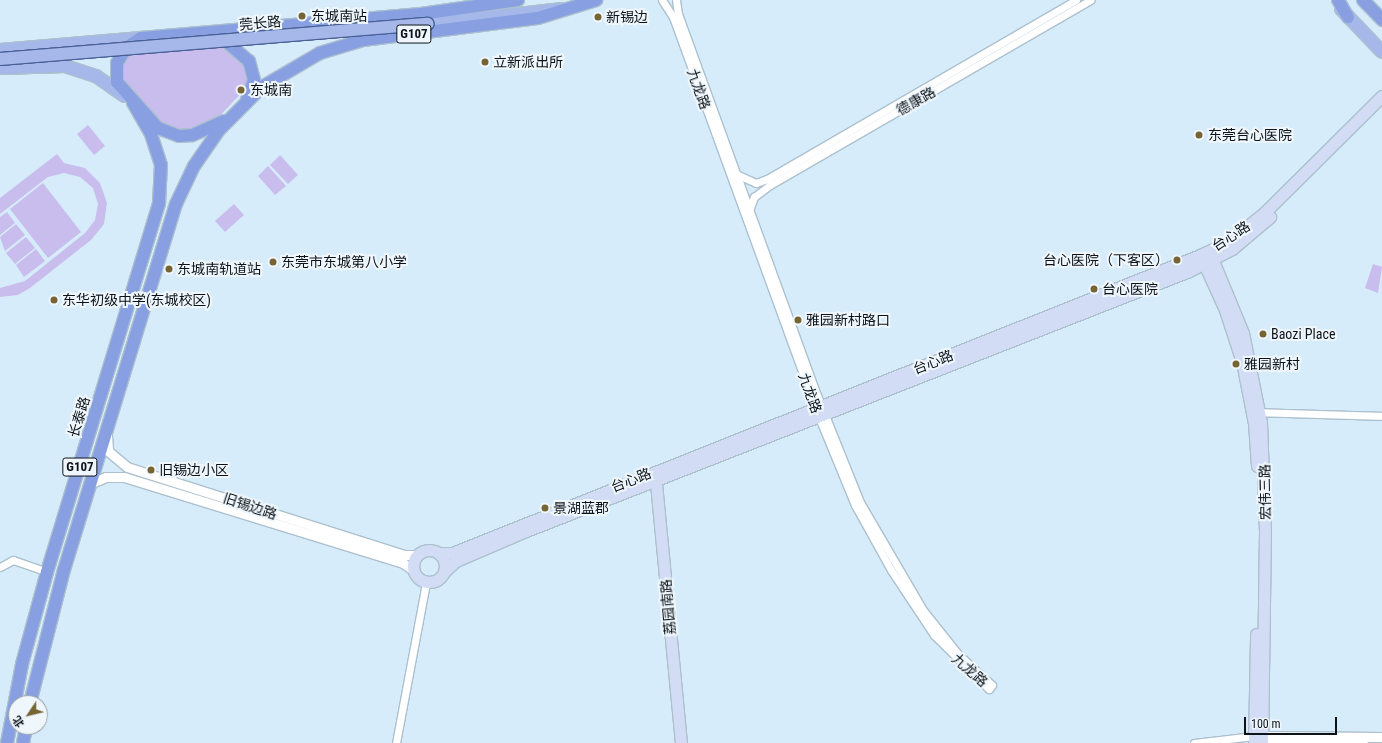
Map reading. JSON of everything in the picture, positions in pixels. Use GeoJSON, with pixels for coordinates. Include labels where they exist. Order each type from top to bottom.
{"type":"FeatureCollection","features":[{"type":"Feature","properties":{"kind":"highway","name":"莞长路"},"geometry":{"type":"LineString","coordinates":[[141,38],[421,14],[518,0]]}},
{"type":"Feature","properties":{"kind":"highway","name":"莞长路"},"geometry":{"type":"LineString","coordinates":[[235,114],[246,102],[280,74],[343,45],[538,18],[596,0]]}},
{"type":"Feature","properties":{"kind":"highway"},"geometry":{"type":"LineString","coordinates":[[1338,0],[1348,17]]}},
{"type":"Feature","properties":{"kind":"highway"},"geometry":{"type":"LineString","coordinates":[[1363,0],[1382,20]]}},
{"type":"Feature","properties":{"kind":"highway"},"geometry":{"type":"LineString","coordinates":[[207,32],[224,38],[249,61],[254,80],[246,102]]}},
{"type":"Feature","properties":{"kind":"highway","name":"G107"},"geometry":{"type":"LineString","coordinates":[[134,103],[117,82],[115,73],[116,63],[126,48],[141,38]]}},
{"type":"Feature","properties":{"kind":"highway"},"geometry":{"type":"LineString","coordinates":[[134,103],[158,128],[179,136],[205,131],[235,114]]}},
{"type":"Feature","properties":{"kind":"highway","name":"长泰路"},"geometry":{"type":"LineString","coordinates":[[7,743],[22,664],[47,572],[159,203],[161,165],[151,134],[134,103]]}},
{"type":"Feature","properties":{"kind":"highway","name":"G107"},"geometry":{"type":"LineString","coordinates":[[32,695],[64,570],[176,204],[194,166],[235,114]]}},
{"type":"Feature","properties":{"kind":"main road"},"geometry":{"type":"LineString","coordinates":[[1332,0],[1382,52]]}},
{"type":"Feature","properties":{"kind":"main road","name":"莞长路"},"geometry":{"type":"LineString","coordinates":[[0,60],[428,24],[570,9]]}},
{"type":"Feature","properties":{"kind":"main road","name":"莞长路"},"geometry":{"type":"LineString","coordinates":[[0,50],[141,38]]}},
{"type":"Feature","properties":{"kind":"main road"},"geometry":{"type":"LineString","coordinates":[[0,68],[44,65],[81,70],[110,84],[134,103]]}},
{"type":"Feature","properties":{"kind":"main road","name":"台心路"},"geometry":{"type":"LineString","coordinates":[[1206,257],[1228,242],[1265,212],[1382,96]]}},
{"type":"Feature","properties":{"kind":"main road","name":"台心路"},"geometry":{"type":"LineString","coordinates":[[444,572],[465,556],[653,477],[1232,248],[1269,218],[1382,107]]}},
{"type":"Feature","properties":{"kind":"main road","name":"宏伟三路"},"geometry":{"type":"LineString","coordinates":[[1206,257],[1234,336],[1256,412],[1265,518],[1257,741]]}},
{"type":"Feature","properties":{"kind":"main road","name":"台心路"},"geometry":{"type":"LineString","coordinates":[[439,553],[452,552],[653,477]]}},
{"type":"Feature","properties":{"kind":"main road","name":"荔园南路"},"geometry":{"type":"LineString","coordinates":[[653,477],[675,743]]}},
{"type":"Feature","properties":{"kind":"main road","name":"荔园南路"},"geometry":{"type":"LineString","coordinates":[[653,477],[681,743]]}},
{"type":"Feature","properties":{"kind":"main road"},"geometry":{"type":"LineString","coordinates":[[429,550],[439,553],[444,562],[444,572],[437,580],[426,582],[413,570],[417,555],[429,550]]}},
{"type":"Feature","properties":{"kind":"street","name":"九龙路"},"geometry":{"type":"LineString","coordinates":[[662,0],[673,17],[855,505],[891,570],[934,635],[989,689],[992,685],[938,631],[880,542],[820,410],[750,208],[678,14],[676,0]]}},
{"type":"Feature","properties":{"kind":"street","name":"德康路"},"geometry":{"type":"LineString","coordinates":[[738,175],[756,183],[767,179],[1076,0]]}},
{"type":"Feature","properties":{"kind":"street","name":"德康路"},"geometry":{"type":"LineString","coordinates":[[750,208],[754,197],[770,185],[1090,0]]}},
{"type":"Feature","properties":{"kind":"street"},"geometry":{"type":"LineString","coordinates":[[1256,412],[1382,416]]}},
{"type":"Feature","properties":{"kind":"street","name":"旧锡边路"},"geometry":{"type":"LineString","coordinates":[[108,430],[108,451],[127,467],[404,555],[417,555]]}},
{"type":"Feature","properties":{"kind":"street","name":"旧锡边路"},"geometry":{"type":"LineString","coordinates":[[91,483],[106,477],[124,477],[403,563],[413,570]]}},
{"type":"Feature","properties":{"kind":"street"},"geometry":{"type":"LineString","coordinates":[[0,567],[14,560],[47,572]]}},
{"type":"Feature","properties":{"kind":"street"},"geometry":{"type":"LineString","coordinates":[[396,743],[426,582]]}},
{"type":"Feature","properties":{"kind":"street"},"geometry":{"type":"LineString","coordinates":[[1194,743],[1382,737]]}},
{"type":"Feature","properties":{"kind":"street"},"geometry":{"type":"LineString","coordinates":[[1257,741],[1363,743]]}},
{"type":"Feature","properties":{"kind":"shaded area"},"geometry":{"type":"Polygon","coordinates":[[[205,35],[242,59],[250,84],[211,125],[192,132],[162,124],[124,83],[122,68],[126,58],[135,46],[205,35]]]}},
{"type":"Feature","properties":{"kind":"shaded area"},"geometry":{"type":"Polygon","coordinates":[[[88,125],[105,146],[94,155],[77,134],[88,125]]]}},
{"type":"Feature","properties":{"kind":"shaded area"},"geometry":{"type":"Polygon","coordinates":[[[57,154],[64,163],[85,168],[100,183],[107,203],[104,224],[91,240],[30,288],[18,295],[0,297],[0,288],[25,281],[85,233],[95,220],[98,204],[93,188],[80,177],[64,173],[48,177],[0,214],[0,198],[57,154]]]}},
{"type":"Feature","properties":{"kind":"shaded area"},"geometry":{"type":"Polygon","coordinates":[[[280,155],[298,175],[288,184],[270,165],[280,155]]]}},
{"type":"Feature","properties":{"kind":"shaded area"},"geometry":{"type":"Polygon","coordinates":[[[268,166],[286,186],[275,195],[258,176],[268,166]]]}},
{"type":"Feature","properties":{"kind":"shaded area"},"geometry":{"type":"Polygon","coordinates":[[[43,183],[81,232],[48,258],[10,209],[43,183]]]}},
{"type":"Feature","properties":{"kind":"shaded area"},"geometry":{"type":"Polygon","coordinates":[[[234,204],[244,215],[225,232],[215,221],[234,204]]]}},
{"type":"Feature","properties":{"kind":"shaded area"},"geometry":{"type":"Polygon","coordinates":[[[7,212],[15,223],[0,235],[0,217],[7,212]]]}},
{"type":"Feature","properties":{"kind":"shaded area"},"geometry":{"type":"Polygon","coordinates":[[[16,224],[25,235],[5,251],[0,237],[16,224]]]}},
{"type":"Feature","properties":{"kind":"shaded area"},"geometry":{"type":"Polygon","coordinates":[[[26,237],[35,248],[15,264],[6,253],[26,237]]]}},
{"type":"Feature","properties":{"kind":"shaded area"},"geometry":{"type":"Polygon","coordinates":[[[36,249],[45,261],[24,277],[16,265],[36,249]]]}},
{"type":"Feature","properties":{"kind":"shaded area"},"geometry":{"type":"Polygon","coordinates":[[[1373,264],[1382,267],[1378,293],[1365,288],[1373,264]]]}},
{"type":"Feature","properties":{"kind":"place","name":"东城南站"},"geometry":{"type":"Point","coordinates":[302,16]}},
{"type":"Feature","properties":{"kind":"place","name":"新锡边"},"geometry":{"type":"Point","coordinates":[598,17]}},
{"type":"Feature","properties":{"kind":"place","name":"立新派出所"},"geometry":{"type":"Point","coordinates":[485,62]}},
{"type":"Feature","properties":{"kind":"place","name":"东城南"},"geometry":{"type":"Point","coordinates":[241,90]}},
{"type":"Feature","properties":{"kind":"place","name":"东莞台心医院"},"geometry":{"type":"Point","coordinates":[1199,135]}},
{"type":"Feature","properties":{"kind":"place","name":"台心医院（下客区）"},"geometry":{"type":"Point","coordinates":[1177,260]}},
{"type":"Feature","properties":{"kind":"place","name":"东莞市东城第八小学"},"geometry":{"type":"Point","coordinates":[273,262]}},
{"type":"Feature","properties":{"kind":"place","name":"东城南轨道站"},"geometry":{"type":"Point","coordinates":[169,269]}},
{"type":"Feature","properties":{"kind":"place","name":"台心医院"},"geometry":{"type":"Point","coordinates":[1094,289]}},
{"type":"Feature","properties":{"kind":"place","name":"东华初级中学(东城校区)"},"geometry":{"type":"Point","coordinates":[54,300]}},
{"type":"Feature","properties":{"kind":"place","name":"雅园新村路口"},"geometry":{"type":"Point","coordinates":[798,320]}},
{"type":"Feature","properties":{"kind":"place","name":"Baozi Place"},"geometry":{"type":"Point","coordinates":[1263,334]}},
{"type":"Feature","properties":{"kind":"place","name":"雅园新村"},"geometry":{"type":"Point","coordinates":[1236,364]}},
{"type":"Feature","properties":{"kind":"place","name":"旧锡边小区"},"geometry":{"type":"Point","coordinates":[151,470]}},
{"type":"Feature","properties":{"kind":"place","name":"景湖蓝郡"},"geometry":{"type":"Point","coordinates":[545,508]}}]}
